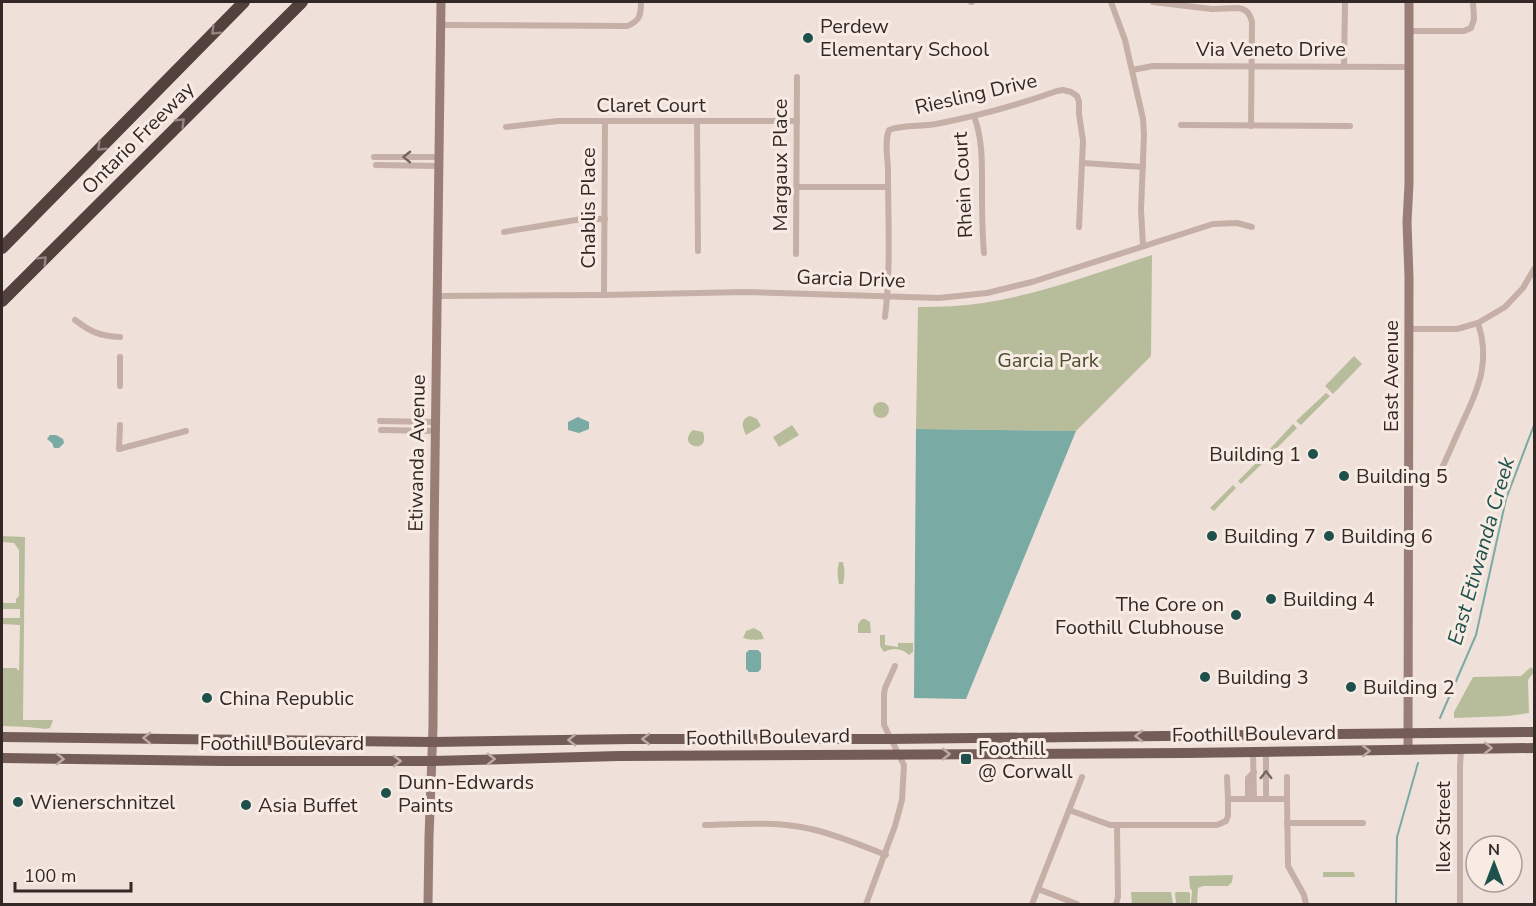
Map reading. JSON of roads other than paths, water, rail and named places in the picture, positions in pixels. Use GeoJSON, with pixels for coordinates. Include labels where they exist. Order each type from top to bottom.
{"type":"FeatureCollection","features":[{"type":"Feature","properties":{"kind":"highway","name":"Ontario Freeway"},"geometry":{"type":"LineString","coordinates":[[2,248],[244,2]]}},
{"type":"Feature","properties":{"kind":"highway","name":"Ontario Freeway"},"geometry":{"type":"LineString","coordinates":[[2,301],[302,2]]}},
{"type":"Feature","properties":{"kind":"main road","name":"Etiwanda Avenue"},"geometry":{"type":"LineString","coordinates":[[428,904],[433,761],[441,2]]}},
{"type":"Feature","properties":{"kind":"main road","name":"East Avenue"},"geometry":{"type":"LineString","coordinates":[[1408,750],[1409,2]]}},
{"type":"Feature","properties":{"kind":"main road","name":"Foothill Boulevard"},"geometry":{"type":"LineString","coordinates":[[2,737],[433,742],[1534,732]]}},
{"type":"Feature","properties":{"kind":"main road","name":"Foothill Boulevard"},"geometry":{"type":"LineString","coordinates":[[2,758],[433,761],[619,756],[1534,748]]}},
{"type":"Feature","properties":{"kind":"street"},"geometry":{"type":"LineString","coordinates":[[441,26],[627,26],[635,23],[639,17],[641,2]]}},
{"type":"Feature","properties":{"kind":"street"},"geometry":{"type":"LineString","coordinates":[[1111,2],[1125,40],[1143,119],[1141,210],[1143,246]]}},
{"type":"Feature","properties":{"kind":"street"},"geometry":{"type":"LineString","coordinates":[[1153,2],[1202,9],[1238,8],[1249,13],[1252,22],[1251,126]]}},
{"type":"Feature","properties":{"kind":"street"},"geometry":{"type":"LineString","coordinates":[[1344,66],[1345,2]]}},
{"type":"Feature","properties":{"kind":"street"},"geometry":{"type":"LineString","coordinates":[[1409,31],[1464,31],[1472,28],[1473,2]]}},
{"type":"Feature","properties":{"kind":"street","name":"Via Veneto Drive"},"geometry":{"type":"LineString","coordinates":[[1132,69],[1153,66],[1409,67]]}},
{"type":"Feature","properties":{"kind":"street","name":"Margaux Place"},"geometry":{"type":"LineString","coordinates":[[796,254],[797,77]]}},
{"type":"Feature","properties":{"kind":"street","name":"Riesling Drive"},"geometry":{"type":"LineString","coordinates":[[888,187],[886,136],[889,130],[932,125],[974,116],[1063,90],[1077,96],[1083,141],[1083,163]]}},
{"type":"Feature","properties":{"kind":"street","name":"Rhein Court"},"geometry":{"type":"LineString","coordinates":[[974,116],[979,129],[982,152],[984,253]]}},
{"type":"Feature","properties":{"kind":"street","name":"Claret Court"},"geometry":{"type":"LineString","coordinates":[[506,127],[558,121],[797,121]]}},
{"type":"Feature","properties":{"kind":"street","name":"Chablis Place"},"geometry":{"type":"LineString","coordinates":[[604,295],[605,121]]}},
{"type":"Feature","properties":{"kind":"street"},"geometry":{"type":"LineString","coordinates":[[697,121],[698,251]]}},
{"type":"Feature","properties":{"kind":"street"},"geometry":{"type":"LineString","coordinates":[[1181,125],[1350,126]]}},
{"type":"Feature","properties":{"kind":"street"},"geometry":{"type":"LineString","coordinates":[[374,157],[440,161]]}},
{"type":"Feature","properties":{"kind":"street"},"geometry":{"type":"LineString","coordinates":[[376,165],[440,161]]}},
{"type":"Feature","properties":{"kind":"street"},"geometry":{"type":"LineString","coordinates":[[1078,227],[1083,163],[1143,167]]}},
{"type":"Feature","properties":{"kind":"street"},"geometry":{"type":"LineString","coordinates":[[797,187],[888,187],[888,296],[885,317]]}},
{"type":"Feature","properties":{"kind":"street"},"geometry":{"type":"LineString","coordinates":[[504,232],[582,219],[605,219]]}},
{"type":"Feature","properties":{"kind":"street","name":"Garcia Drive"},"geometry":{"type":"LineString","coordinates":[[438,296],[745,292],[939,298],[987,293],[1032,282],[1213,224],[1237,223],[1252,226]]}},
{"type":"Feature","properties":{"kind":"street"},"geometry":{"type":"LineString","coordinates":[[1409,328],[1457,329],[1478,323],[1505,306],[1523,288],[1534,268]]}},
{"type":"Feature","properties":{"kind":"street"},"geometry":{"type":"LineString","coordinates":[[75,320],[98,334],[120,336]]}},
{"type":"Feature","properties":{"kind":"street"},"geometry":{"type":"LineString","coordinates":[[1442,468],[1481,378],[1484,357],[1478,323]]}},
{"type":"Feature","properties":{"kind":"street"},"geometry":{"type":"LineString","coordinates":[[120,357],[120,386]]}},
{"type":"Feature","properties":{"kind":"street"},"geometry":{"type":"LineString","coordinates":[[380,421],[436,426]]}},
{"type":"Feature","properties":{"kind":"street"},"geometry":{"type":"LineString","coordinates":[[120,425],[119,449],[186,431]]}},
{"type":"Feature","properties":{"kind":"street"},"geometry":{"type":"LineString","coordinates":[[381,430],[436,426]]}},
{"type":"Feature","properties":{"kind":"street"},"geometry":{"type":"LineString","coordinates":[[866,904],[886,855],[902,800],[904,765],[884,725],[884,694],[895,666]]}},
{"type":"Feature","properties":{"kind":"street","name":"Ilex Street"},"geometry":{"type":"LineString","coordinates":[[1460,904],[1461,749]]}},
{"type":"Feature","properties":{"kind":"street"},"geometry":{"type":"LineString","coordinates":[[1251,799],[1254,772],[1253,752]]}},
{"type":"Feature","properties":{"kind":"street"},"geometry":{"type":"LineString","coordinates":[[1266,752],[1266,799]]}},
{"type":"Feature","properties":{"kind":"street"},"geometry":{"type":"LineString","coordinates":[[1032,904],[1082,777]]}},
{"type":"Feature","properties":{"kind":"street"},"geometry":{"type":"LineString","coordinates":[[1069,810],[1117,826],[1223,824],[1228,816],[1227,777]]}},
{"type":"Feature","properties":{"kind":"street"},"geometry":{"type":"LineString","coordinates":[[1287,777],[1288,866],[1304,895],[1306,904]]}},
{"type":"Feature","properties":{"kind":"street"},"geometry":{"type":"LineString","coordinates":[[1228,800],[1287,799]]}},
{"type":"Feature","properties":{"kind":"street"},"geometry":{"type":"LineString","coordinates":[[1287,823],[1363,823]]}},
{"type":"Feature","properties":{"kind":"street"},"geometry":{"type":"LineString","coordinates":[[705,825],[765,824],[809,828],[842,837],[886,855]]}},
{"type":"Feature","properties":{"kind":"street"},"geometry":{"type":"LineString","coordinates":[[1116,904],[1118,897],[1117,826]]}},
{"type":"Feature","properties":{"kind":"street"},"geometry":{"type":"LineString","coordinates":[[1038,889],[1077,904]]}},
{"type":"Feature","properties":{"kind":"water"},"geometry":{"type":"Polygon","coordinates":[[[578,417],[589,422],[589,429],[579,433],[568,430],[568,422],[578,417]]]}},
{"type":"Feature","properties":{"kind":"water"},"geometry":{"type":"Polygon","coordinates":[[[916,429],[1076,431],[966,699],[914,698],[916,429]]]}},
{"type":"Feature","properties":{"kind":"water"},"geometry":{"type":"Polygon","coordinates":[[[50,435],[63,439],[64,443],[59,448],[54,448],[47,439],[50,435]]]}},
{"type":"Feature","properties":{"kind":"water"},"geometry":{"type":"Polygon","coordinates":[[[749,650],[758,650],[761,653],[761,669],[758,672],[749,672],[746,669],[746,653],[749,650]]]}},
{"type":"Feature","properties":{"kind":"waterway","name":"East Etiwanda Creek"},"geometry":{"type":"LineString","coordinates":[[1440,718],[1476,635],[1506,499],[1534,425]]}},
{"type":"Feature","properties":{"kind":"waterway","name":"East Etiwanda Creek"},"geometry":{"type":"LineString","coordinates":[[1396,904],[1397,837],[1418,763]]}},
{"type":"Feature","properties":{"kind":"place","name":"Perdew Elementary School"},"geometry":{"type":"Point","coordinates":[808,38]}},
{"type":"Feature","properties":{"kind":"place","name":"Building 1"},"geometry":{"type":"Point","coordinates":[1313,454]}},
{"type":"Feature","properties":{"kind":"place","name":"Building 5"},"geometry":{"type":"Point","coordinates":[1344,476]}},
{"type":"Feature","properties":{"kind":"place","name":"Building 7"},"geometry":{"type":"Point","coordinates":[1212,536]}},
{"type":"Feature","properties":{"kind":"place","name":"Building 6"},"geometry":{"type":"Point","coordinates":[1329,536]}},
{"type":"Feature","properties":{"kind":"place","name":"Building 4"},"geometry":{"type":"Point","coordinates":[1271,599]}},
{"type":"Feature","properties":{"kind":"place","name":"The Core on Foothill Clubhouse"},"geometry":{"type":"Point","coordinates":[1236,615]}},
{"type":"Feature","properties":{"kind":"place","name":"Building 3"},"geometry":{"type":"Point","coordinates":[1205,677]}},
{"type":"Feature","properties":{"kind":"place","name":"Building 2"},"geometry":{"type":"Point","coordinates":[1351,687]}},
{"type":"Feature","properties":{"kind":"place","name":"China Republic"},"geometry":{"type":"Point","coordinates":[207,698]}},
{"type":"Feature","properties":{"kind":"place","name":"Foothill @ Corwall"},"geometry":{"type":"Point","coordinates":[966,759]}},
{"type":"Feature","properties":{"kind":"place","name":"Dunn-Edwards Paints"},"geometry":{"type":"Point","coordinates":[386,793]}},
{"type":"Feature","properties":{"kind":"place","name":"Wienerschnitzel"},"geometry":{"type":"Point","coordinates":[18,802]}},
{"type":"Feature","properties":{"kind":"place","name":"Asia Buffet"},"geometry":{"type":"Point","coordinates":[246,805]}},
{"type":"Feature","properties":{"kind":"park label","name":"Garcia Park"},"geometry":{"type":"Point","coordinates":[1048,360]}}]}
